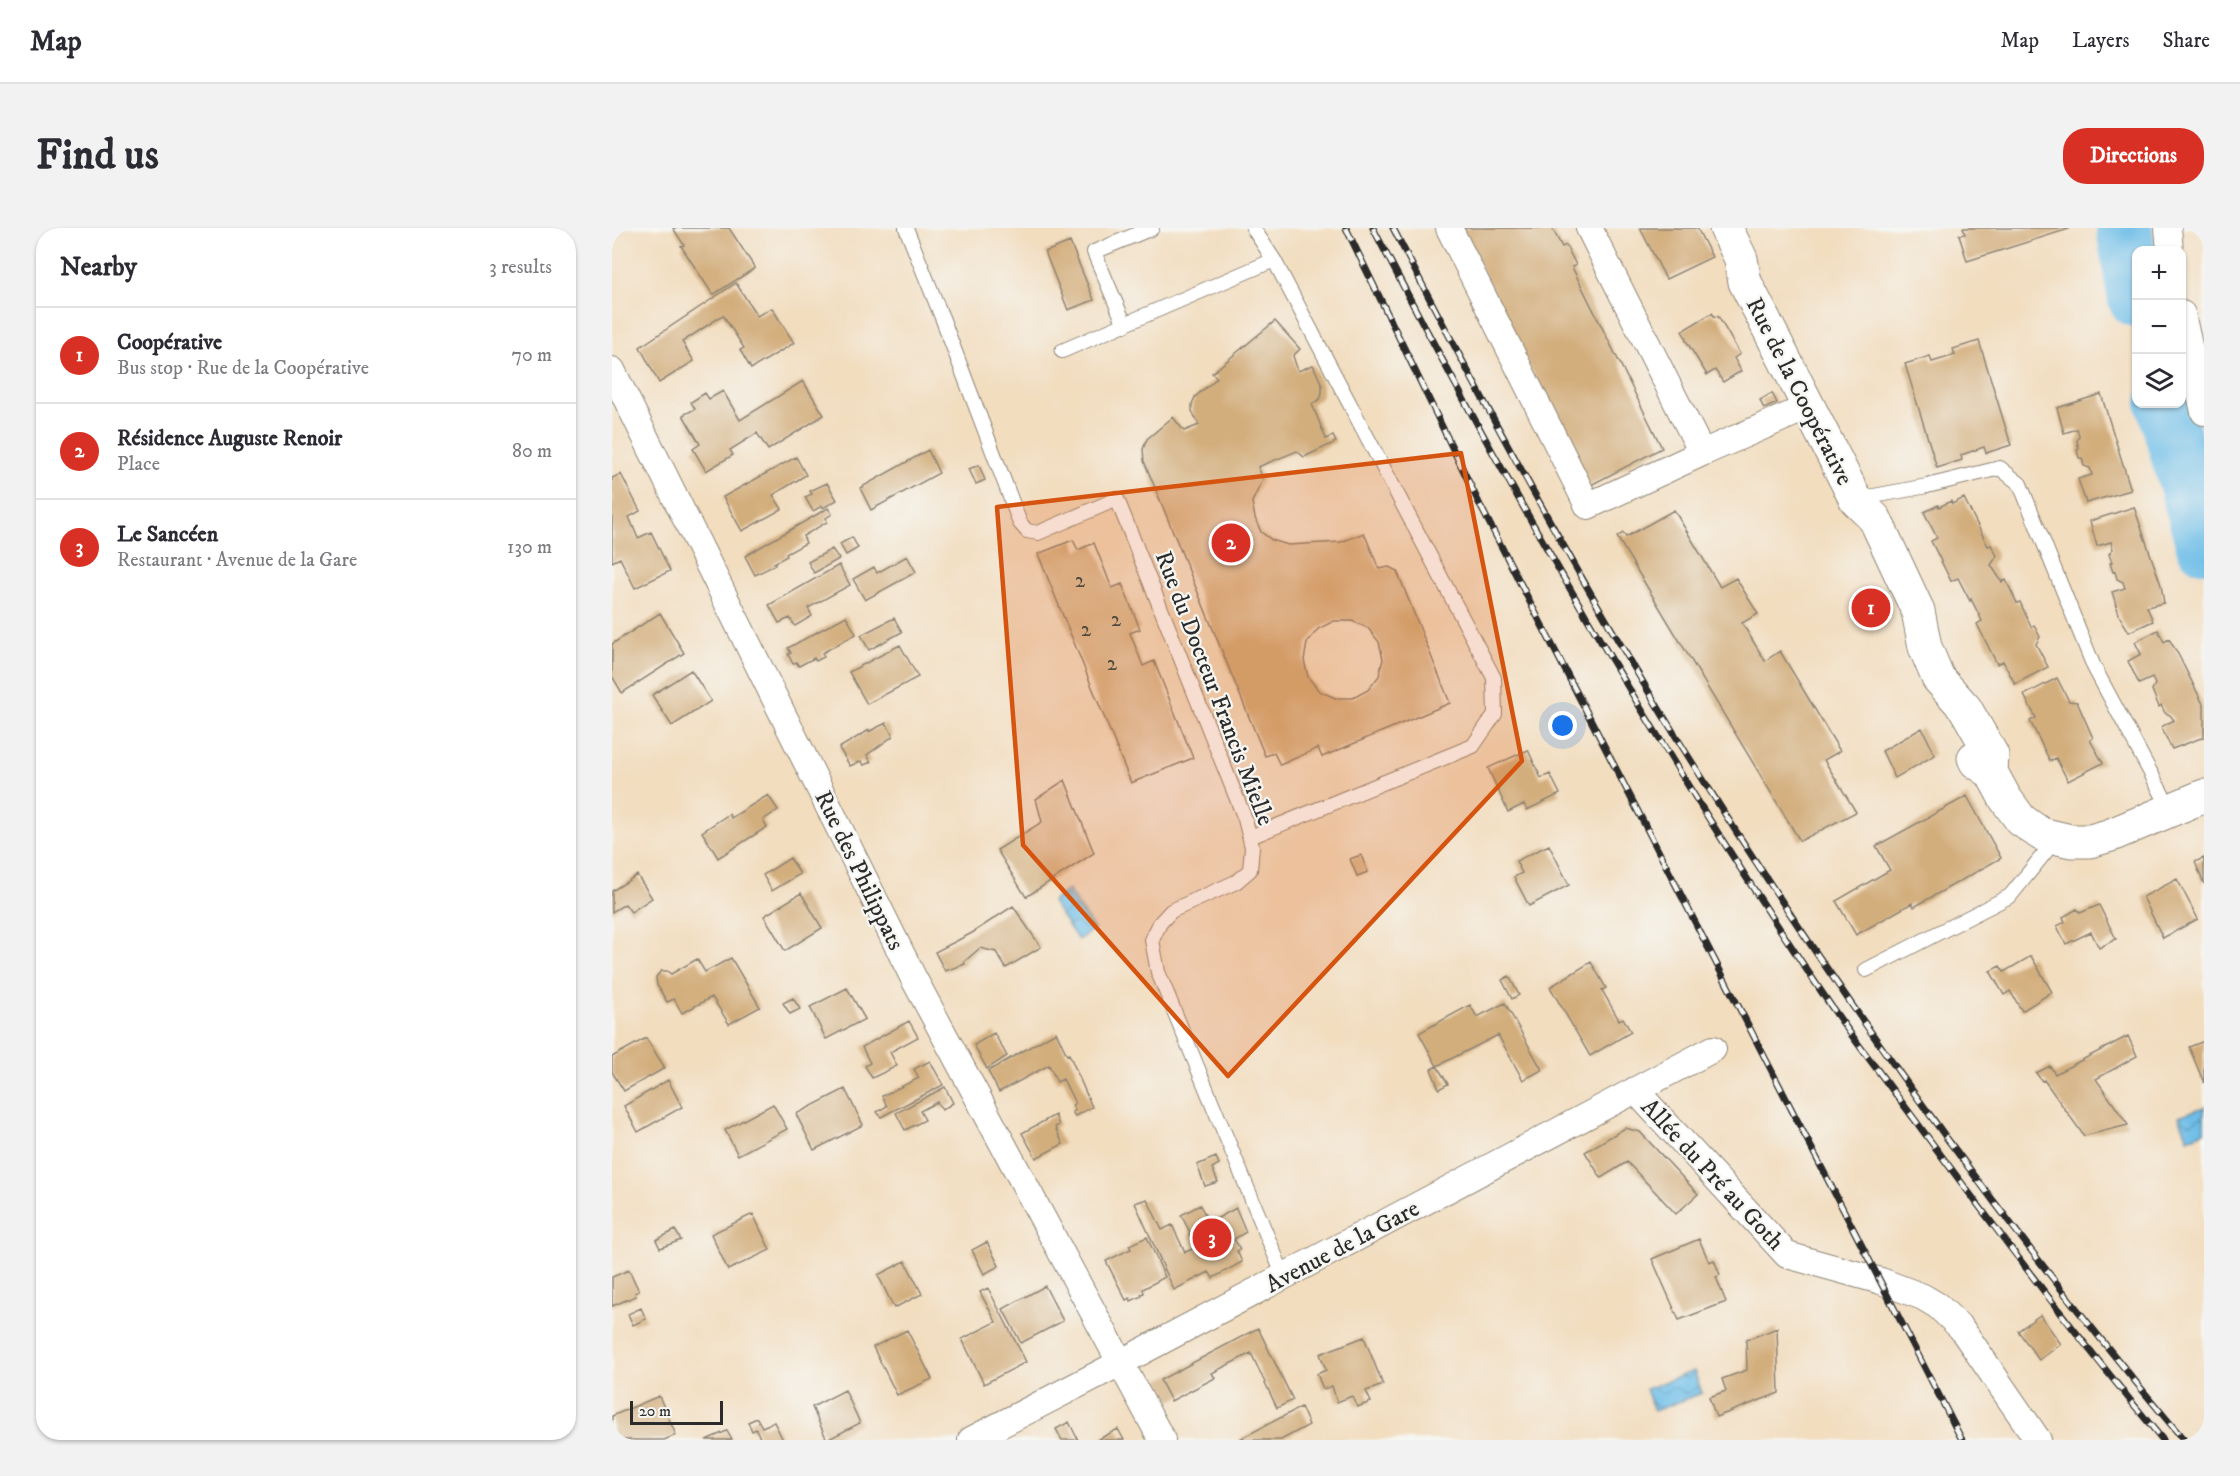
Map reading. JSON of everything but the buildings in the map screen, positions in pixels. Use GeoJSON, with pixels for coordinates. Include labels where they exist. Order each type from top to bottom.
{"type":"FeatureCollection","features":[{"type":"Feature","properties":{"kind":"street"},"geometry":{"type":"LineString","coordinates":[[1449,228],[1588,506],[1808,407]]}},
{"type":"Feature","properties":{"kind":"street"},"geometry":{"type":"LineString","coordinates":[[1589,228],[1702,453]]}},
{"type":"Feature","properties":{"kind":"street","name":"Rue de la Coopérative"},"geometry":{"type":"LineString","coordinates":[[1707,228],[1725,267],[1745,282]]}},
{"type":"Feature","properties":{"kind":"street","name":"Rue de la Coopérative"},"geometry":{"type":"LineString","coordinates":[[1726,228],[1741,259],[1745,282],[1856,500],[1875,519],[1918,610],[1925,647],[1938,678],[1965,708],[1992,755],[1991,772],[2005,798],[2021,820],[2041,834],[2056,838],[2091,841],[2111,835],[2204,796]]}},
{"type":"Feature","properties":{"kind":"street"},"geometry":{"type":"LineString","coordinates":[[2168,228],[2170,246]]}},
{"type":"Feature","properties":{"kind":"street"},"geometry":{"type":"LineString","coordinates":[[2186,335],[2204,412]]}},
{"type":"Feature","properties":{"kind":"street","name":"Rue des Philippats"},"geometry":{"type":"LineString","coordinates":[[612,370],[914,979],[1162,1440]]}},
{"type":"Feature","properties":{"kind":"street","name":"Avenue de la Gare"},"geometry":{"type":"LineString","coordinates":[[971,1440],[1120,1364],[1713,1049]]}},
{"type":"Feature","properties":{"kind":"street","name":"Allée du Pré au Goth"},"geometry":{"type":"LineString","coordinates":[[1635,1090],[1787,1255],[1881,1281],[1923,1297],[1938,1306],[1961,1328],[2038,1440]]}},
{"type":"Feature","properties":{"kind":"lane","name":"Rue du Docteur Francis Mielle"},"geometry":{"type":"LineString","coordinates":[[906,228],[1020,523],[1027,531],[1038,533],[1117,499],[1245,819],[1252,847],[1250,870],[1236,882],[1171,911],[1160,923],[1152,940],[1158,972],[1284,1277]]}},
{"type":"Feature","properties":{"kind":"lane"},"geometry":{"type":"LineString","coordinates":[[1125,325],[1094,252],[1152,228]]}},
{"type":"Feature","properties":{"kind":"lane"},"geometry":{"type":"LineString","coordinates":[[1250,837],[1473,746],[1495,714],[1494,678],[1274,260],[1253,228]]}},
{"type":"Feature","properties":{"kind":"lane"},"geometry":{"type":"LineString","coordinates":[[1062,351],[1274,260]]}},
{"type":"Feature","properties":{"kind":"lane"},"geometry":{"type":"LineString","coordinates":[[1856,500],[2000,468],[2020,484],[2094,667],[2170,809]]}},
{"type":"Feature","properties":{"kind":"lane"},"geometry":{"type":"LineString","coordinates":[[1866,970],[2010,896],[2056,838]]}},
{"type":"Feature","properties":{"kind":"highlighted area"},"geometry":{"type":"Polygon","coordinates":[[[1461,453],[1522,761],[1228,1076],[1023,845],[997,507],[1461,453]]]}},
{"type":"Feature","properties":{"kind":"water"},"geometry":{"type":"Polygon","coordinates":[[[1068,890],[1094,929],[1078,940],[1052,902],[1068,890]]]}},
{"type":"Feature","properties":{"kind":"water"},"geometry":{"type":"Polygon","coordinates":[[[2204,1107],[2204,1132],[2188,1138],[2179,1116],[2204,1107]]]}},
{"type":"Feature","properties":{"kind":"water"},"geometry":{"type":"Polygon","coordinates":[[[1694,1371],[1702,1393],[1654,1411],[1646,1389],[1694,1371]]]}},
{"type":"Feature","properties":{"kind":"waterway"},"geometry":{"type":"LineString","coordinates":[[2124,228],[2132,275]]}},
{"type":"Feature","properties":{"kind":"waterway"},"geometry":{"type":"LineString","coordinates":[[2165,408],[2204,545]]}},
{"type":"Feature","properties":{"kind":"railway"},"geometry":{"type":"LineString","coordinates":[[1346,228],[1480,505],[1962,1440]]}},
{"type":"Feature","properties":{"kind":"railway"},"geometry":{"type":"LineString","coordinates":[[1373,228],[1479,427],[1590,624],[1768,912],[1842,1022],[1955,1174],[2072,1327],[2163,1440]]}},
{"type":"Feature","properties":{"kind":"railway"},"geometry":{"type":"LineString","coordinates":[[1393,228],[1496,424],[1604,617],[1738,834],[1857,1013],[1983,1188],[2115,1357],[2184,1440]]}},
{"type":"Feature","properties":{"kind":"place","name":"Résidence Auguste Renoir"},"geometry":{"type":"Point","coordinates":[1231,543]}},
{"type":"Feature","properties":{"kind":"place","name":"Coopérative"},"geometry":{"type":"Point","coordinates":[1871,608]}},
{"type":"Feature","properties":{"kind":"place","name":"Le Sancéen"},"geometry":{"type":"Point","coordinates":[1212,1238]}}]}
